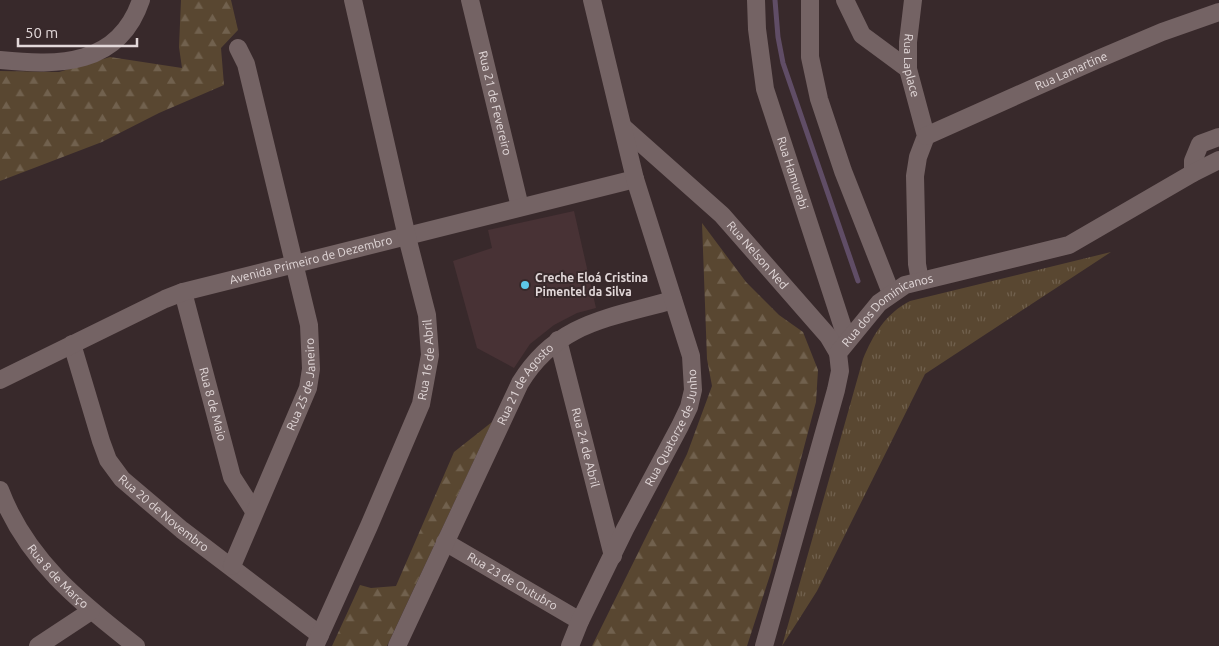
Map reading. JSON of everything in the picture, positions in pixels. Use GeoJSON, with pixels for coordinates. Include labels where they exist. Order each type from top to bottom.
{"type":"FeatureCollection","features":[{"type":"Feature","properties":{"kind":"street"},"geometry":{"type":"LineString","coordinates":[[0,60],[36,64],[69,62],[93,54],[118,40],[135,17],[141,0]]}},
{"type":"Feature","properties":{"kind":"street","name":"Rua 16 de Abril"},"geometry":{"type":"LineString","coordinates":[[317,640],[420,404],[427,380],[430,355],[428,324],[353,0]]}},
{"type":"Feature","properties":{"kind":"street","name":"Rua 21 de Fevereiro"},"geometry":{"type":"LineString","coordinates":[[470,0],[520,207]]}},
{"type":"Feature","properties":{"kind":"street"},"geometry":{"type":"LineString","coordinates":[[592,0],[636,179]]}},
{"type":"Feature","properties":{"kind":"street"},"geometry":{"type":"LineString","coordinates":[[597,0],[597,19]]}},
{"type":"Feature","properties":{"kind":"street","name":"Rua Hamurabi"},"geometry":{"type":"LineString","coordinates":[[756,0],[757,28],[765,89],[843,347]]}},
{"type":"Feature","properties":{"kind":"street"},"geometry":{"type":"LineString","coordinates":[[810,0],[810,57],[819,99],[842,171],[891,292]]}},
{"type":"Feature","properties":{"kind":"street"},"geometry":{"type":"LineString","coordinates":[[845,0],[862,35],[908,69]]}},
{"type":"Feature","properties":{"kind":"street","name":"Rua Laplace"},"geometry":{"type":"LineString","coordinates":[[913,0],[908,42],[908,69],[926,133]]}},
{"type":"Feature","properties":{"kind":"street","name":"Rua Lamartine"},"geometry":{"type":"LineString","coordinates":[[926,133],[1096,60],[1219,12]]}},
{"type":"Feature","properties":{"kind":"street","name":"Rua 25 de Janeiro"},"geometry":{"type":"LineString","coordinates":[[232,566],[254,511],[301,407],[311,369],[309,325],[246,64],[238,48]]}},
{"type":"Feature","properties":{"kind":"street","name":"Rua Nelson Ned"},"geometry":{"type":"LineString","coordinates":[[623,127],[744,237],[828,336],[843,347]]}},
{"type":"Feature","properties":{"kind":"street"},"geometry":{"type":"LineString","coordinates":[[920,281],[917,264],[915,176],[918,157],[926,133]]}},
{"type":"Feature","properties":{"kind":"street"},"geometry":{"type":"LineString","coordinates":[[1193,173],[1193,161],[1200,144],[1219,137]]}},
{"type":"Feature","properties":{"kind":"street","name":"Rua dos Dominicanos"},"geometry":{"type":"LineString","coordinates":[[764,646],[836,390],[843,347],[879,302],[891,292],[920,281],[1069,245],[1193,173],[1219,160]]}},
{"type":"Feature","properties":{"kind":"street"},"geometry":{"type":"LineString","coordinates":[[636,179],[648,167],[667,165]]}},
{"type":"Feature","properties":{"kind":"street","name":"Avenida Primeiro de Dezembro"},"geometry":{"type":"LineString","coordinates":[[0,380],[183,292],[636,179]]}},
{"type":"Feature","properties":{"kind":"street","name":"Rua Quatorze de Junho"},"geometry":{"type":"LineString","coordinates":[[570,646],[580,621],[689,407],[693,390],[691,356],[636,179]]}},
{"type":"Feature","properties":{"kind":"street","name":"Rua 8 de Maio"},"geometry":{"type":"LineString","coordinates":[[183,292],[232,477],[254,511]]}},
{"type":"Feature","properties":{"kind":"street","name":"Rua 21 de Agosto"},"geometry":{"type":"LineString","coordinates":[[397,646],[520,383],[536,360],[558,340],[590,323],[673,300]]}},
{"type":"Feature","properties":{"kind":"street","name":"Rua 24 de Abril"},"geometry":{"type":"LineString","coordinates":[[558,340],[613,556]]}},
{"type":"Feature","properties":{"kind":"street","name":"Rua 20 de Novembro"},"geometry":{"type":"LineString","coordinates":[[72,344],[108,460],[122,479],[146,502],[232,566],[317,640]]}},
{"type":"Feature","properties":{"kind":"street","name":"Rua 8 de Março"},"geometry":{"type":"LineString","coordinates":[[0,490],[16,527],[41,563],[91,611],[136,646]]}},
{"type":"Feature","properties":{"kind":"street","name":"Rua 23 de Outubro"},"geometry":{"type":"LineString","coordinates":[[445,542],[580,621]]}},
{"type":"Feature","properties":{"kind":"street"},"geometry":{"type":"LineString","coordinates":[[38,646],[91,611]]}},
{"type":"Feature","properties":{"kind":"shaded area","name":"Creche Eloá Cristina Pimentel da Silva"},"geometry":{"type":"Polygon","coordinates":[[[574,211],[596,308],[577,313],[554,325],[530,344],[514,368],[477,348],[453,261],[492,248],[488,230],[574,211]]]}},
{"type":"Feature","properties":{"kind":"green space"},"geometry":{"type":"Polygon","coordinates":[[[181,0],[231,0],[238,30],[221,48],[224,85],[159,113],[102,142],[0,181],[0,71],[59,72],[110,57],[182,68],[179,47],[181,0]]]}},
{"type":"Feature","properties":{"kind":"green space"},"geometry":{"type":"Polygon","coordinates":[[[702,223],[746,282],[779,315],[803,332],[818,370],[816,402],[771,572],[747,646],[592,646],[687,454],[712,386],[707,359],[702,223]]]}},
{"type":"Feature","properties":{"kind":"green space"},"geometry":{"type":"Polygon","coordinates":[[[1111,252],[925,374],[817,591],[782,646],[863,359],[881,326],[894,312],[910,301],[1111,252]]]}},
{"type":"Feature","properties":{"kind":"green space"},"geometry":{"type":"Polygon","coordinates":[[[492,422],[387,646],[332,646],[360,585],[371,588],[396,586],[454,452],[492,422]]]}},
{"type":"Feature","properties":{"kind":"waterway"},"geometry":{"type":"LineString","coordinates":[[775,0],[778,37],[783,63],[858,281]]}},
{"type":"Feature","properties":{"kind":"place","name":"Creche Eloá Cristina Pimentel da Silva"},"geometry":{"type":"Point","coordinates":[525,285]}}]}
